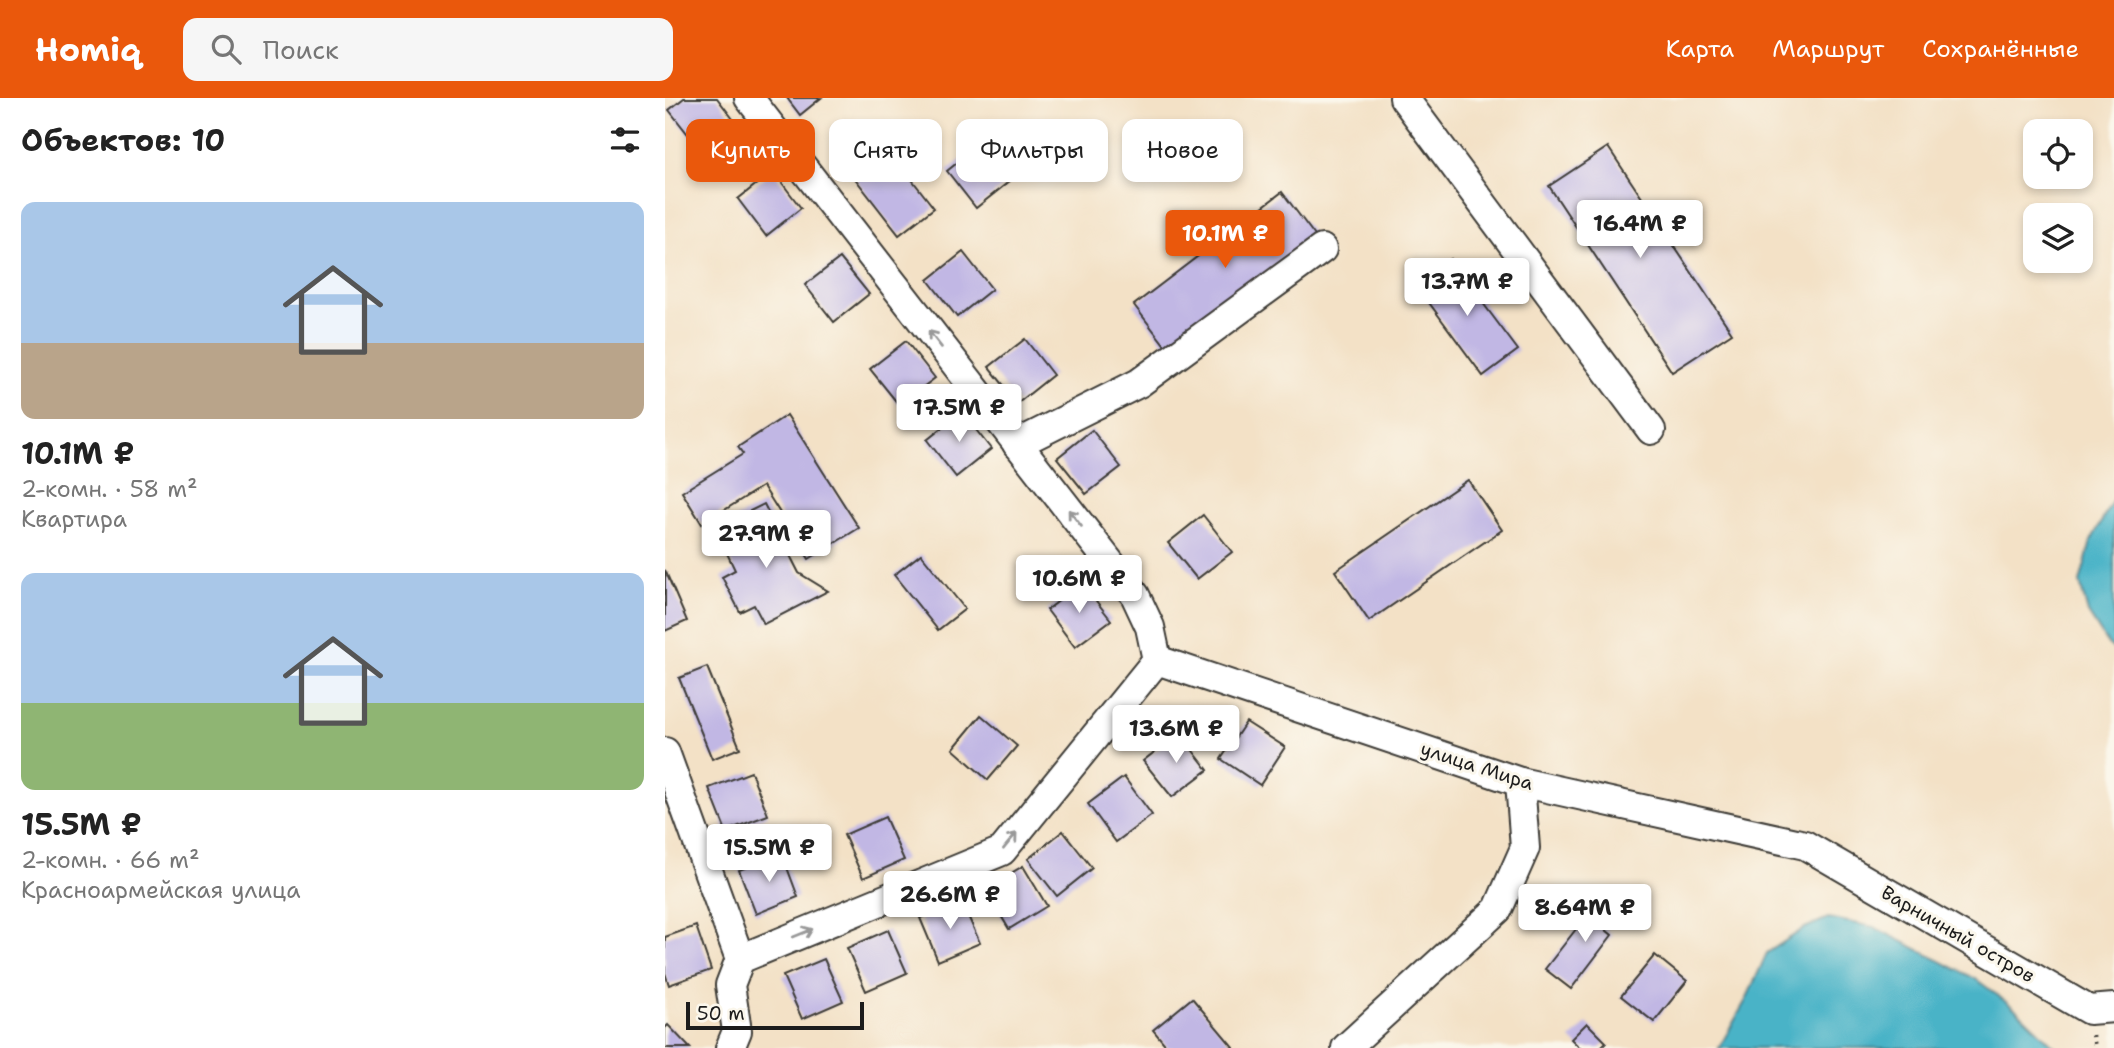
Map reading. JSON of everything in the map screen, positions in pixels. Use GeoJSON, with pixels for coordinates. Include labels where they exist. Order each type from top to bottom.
{"type":"FeatureCollection","features":[{"type":"Feature","properties":{"kind":"street"},"geometry":{"type":"LineString","coordinates":[[740,959],[1002,851],[1157,660],[1150,627],[1135,595],[749,98]]}},
{"type":"Feature","properties":{"kind":"street"},"geometry":{"type":"LineString","coordinates":[[1404,98],[1651,430]]}},
{"type":"Feature","properties":{"kind":"street"},"geometry":{"type":"LineString","coordinates":[[1017,444],[1139,383],[1322,249]]}},
{"type":"Feature","properties":{"kind":"street","name":"улица Мира"},"geometry":{"type":"LineString","coordinates":[[1157,660],[1520,782],[1805,845]]}},
{"type":"Feature","properties":{"kind":"street"},"geometry":{"type":"LineString","coordinates":[[665,752],[740,959],[730,985],[737,1031],[730,1048]]}},
{"type":"Feature","properties":{"kind":"street"},"geometry":{"type":"LineString","coordinates":[[1346,1048],[1498,909],[1525,848],[1520,782]]}},
{"type":"Feature","properties":{"kind":"street","name":"Варничный остров"},"geometry":{"type":"LineString","coordinates":[[1805,845],[2089,1010],[2114,1008]]}},
{"type":"Feature","properties":{"kind":"water"},"geometry":{"type":"Polygon","coordinates":[[[2114,498],[2114,649],[2088,613],[2080,583],[2091,541],[2114,498]]]}},
{"type":"Feature","properties":{"kind":"water"},"geometry":{"type":"Polygon","coordinates":[[[1828,918],[1874,927],[1976,979],[2018,1011],[2056,1048],[1719,1048],[1746,1000],[1767,953],[1805,928],[1828,918]]]}},
{"type":"Feature","properties":{"kind":"building"},"geometry":{"type":"Polygon","coordinates":[[[684,98],[717,98],[733,119],[686,119],[686,132],[669,110],[684,98]]]}},
{"type":"Feature","properties":{"kind":"building"},"geometry":{"type":"Polygon","coordinates":[[[787,98],[821,98],[800,115],[787,98]]]}},
{"type":"Feature","properties":{"kind":"building"},"geometry":{"type":"Polygon","coordinates":[[[1608,147],[1732,333],[1672,372],[1549,186],[1608,147]]]}},
{"type":"Feature","properties":{"kind":"building"},"geometry":{"type":"Polygon","coordinates":[[[956,164],[956,182],[1008,182],[976,208],[947,171],[956,164]]]}},
{"type":"Feature","properties":{"kind":"building"},"geometry":{"type":"Polygon","coordinates":[[[759,182],[781,182],[801,208],[766,236],[738,199],[759,182]]]}},
{"type":"Feature","properties":{"kind":"building"},"geometry":{"type":"Polygon","coordinates":[[[858,182],[914,182],[934,208],[899,235],[858,182]]]}},
{"type":"Feature","properties":{"kind":"building"},"geometry":{"type":"Polygon","coordinates":[[[1282,192],[1315,236],[1167,348],[1134,305],[1282,192]]]}},
{"type":"Feature","properties":{"kind":"building"},"geometry":{"type":"Polygon","coordinates":[[[963,252],[992,289],[957,317],[928,280],[963,252]]]}},
{"type":"Feature","properties":{"kind":"building"},"geometry":{"type":"Polygon","coordinates":[[[840,258],[869,294],[834,322],[805,285],[840,258]]]}},
{"type":"Feature","properties":{"kind":"building"},"geometry":{"type":"Polygon","coordinates":[[[1450,259],[1518,350],[1483,376],[1416,285],[1450,259]]]}},
{"type":"Feature","properties":{"kind":"building"},"geometry":{"type":"Polygon","coordinates":[[[1025,339],[1053,375],[1018,403],[989,367],[1025,339]]]}},
{"type":"Feature","properties":{"kind":"building"},"geometry":{"type":"Polygon","coordinates":[[[906,341],[935,378],[899,405],[870,369],[906,341]]]}},
{"type":"Feature","properties":{"kind":"building"},"geometry":{"type":"Polygon","coordinates":[[[962,412],[991,449],[956,477],[927,440],[962,412]]]}},
{"type":"Feature","properties":{"kind":"building"},"geometry":{"type":"Polygon","coordinates":[[[787,415],[859,528],[809,559],[763,486],[702,524],[682,492],[743,454],[738,447],[787,415]]]}},
{"type":"Feature","properties":{"kind":"building"},"geometry":{"type":"Polygon","coordinates":[[[1092,430],[1121,467],[1086,494],[1057,458],[1092,430]]]}},
{"type":"Feature","properties":{"kind":"building"},"geometry":{"type":"Polygon","coordinates":[[[1468,480],[1502,530],[1369,621],[1335,571],[1468,480]]]}},
{"type":"Feature","properties":{"kind":"building"},"geometry":{"type":"Polygon","coordinates":[[[764,504],[799,573],[828,591],[764,624],[754,605],[740,612],[722,577],[735,570],[724,547],[745,536],[736,518],[764,504]]]}},
{"type":"Feature","properties":{"kind":"building"},"geometry":{"type":"Polygon","coordinates":[[[1203,515],[1232,552],[1197,579],[1168,543],[1203,515]]]}},
{"type":"Feature","properties":{"kind":"building"},"geometry":{"type":"Polygon","coordinates":[[[921,554],[965,609],[938,630],[894,575],[921,554]]]}},
{"type":"Feature","properties":{"kind":"building"},"geometry":{"type":"Polygon","coordinates":[[[665,570],[687,621],[665,631],[665,570]]]}},
{"type":"Feature","properties":{"kind":"building"},"geometry":{"type":"Polygon","coordinates":[[[1082,583],[1111,620],[1075,647],[1047,610],[1082,583]]]}},
{"type":"Feature","properties":{"kind":"building"},"geometry":{"type":"Polygon","coordinates":[[[707,667],[740,748],[712,759],[679,678],[707,667]]]}},
{"type":"Feature","properties":{"kind":"building"},"geometry":{"type":"Polygon","coordinates":[[[981,715],[1017,746],[988,780],[953,749],[981,715]]]}},
{"type":"Feature","properties":{"kind":"building"},"geometry":{"type":"Polygon","coordinates":[[[1246,722],[1285,747],[1260,785],[1221,759],[1246,722]]]}},
{"type":"Feature","properties":{"kind":"building"},"geometry":{"type":"Polygon","coordinates":[[[1179,733],[1208,770],[1172,797],[1143,761],[1179,733]]]}},
{"type":"Feature","properties":{"kind":"building"},"geometry":{"type":"Polygon","coordinates":[[[751,772],[768,815],[726,831],[709,788],[751,772]]]}},
{"type":"Feature","properties":{"kind":"building"},"geometry":{"type":"Polygon","coordinates":[[[1124,777],[1152,815],[1116,842],[1088,804],[1124,777]]]}},
{"type":"Feature","properties":{"kind":"building"},"geometry":{"type":"Polygon","coordinates":[[[885,817],[904,860],[863,878],[844,835],[885,817]]]}},
{"type":"Feature","properties":{"kind":"building"},"geometry":{"type":"Polygon","coordinates":[[[1063,831],[1092,868],[1057,896],[1028,859],[1063,831]]]}},
{"type":"Feature","properties":{"kind":"building"},"geometry":{"type":"Polygon","coordinates":[[[782,854],[798,897],[756,914],[739,870],[782,854]]]}},
{"type":"Feature","properties":{"kind":"building"},"geometry":{"type":"Polygon","coordinates":[[[1023,866],[1047,906],[1009,929],[985,889],[1023,866]]]}},
{"type":"Feature","properties":{"kind":"building"},"geometry":{"type":"Polygon","coordinates":[[[1612,894],[1626,905],[1606,930],[1612,935],[1571,989],[1545,969],[1587,915],[1593,919],[1612,894]]]}},
{"type":"Feature","properties":{"kind":"building"},"geometry":{"type":"Polygon","coordinates":[[[961,900],[980,943],[938,961],[920,918],[961,900]]]}},
{"type":"Feature","properties":{"kind":"building"},"geometry":{"type":"Polygon","coordinates":[[[696,926],[711,970],[669,985],[665,973],[665,937],[696,926]]]}},
{"type":"Feature","properties":{"kind":"building"},"geometry":{"type":"Polygon","coordinates":[[[888,930],[907,973],[866,991],[847,948],[888,930]]]}},
{"type":"Feature","properties":{"kind":"building"},"geometry":{"type":"Polygon","coordinates":[[[1655,955],[1687,981],[1654,1022],[1621,996],[1655,955]]]}},
{"type":"Feature","properties":{"kind":"building"},"geometry":{"type":"Polygon","coordinates":[[[824,959],[843,1001],[802,1019],[783,976],[824,959]]]}},
{"type":"Feature","properties":{"kind":"building"},"geometry":{"type":"Polygon","coordinates":[[[1192,998],[1234,1048],[1168,1048],[1153,1030],[1192,998]]]}},
{"type":"Feature","properties":{"kind":"building"},"geometry":{"type":"Polygon","coordinates":[[[1587,1023],[1606,1042],[1600,1048],[1580,1048],[1571,1039],[1587,1023]]]}},
{"type":"Feature","properties":{"kind":"building"},"geometry":{"type":"Polygon","coordinates":[[[668,1025],[690,1048],[665,1048],[665,1028],[668,1025]]]}}]}
